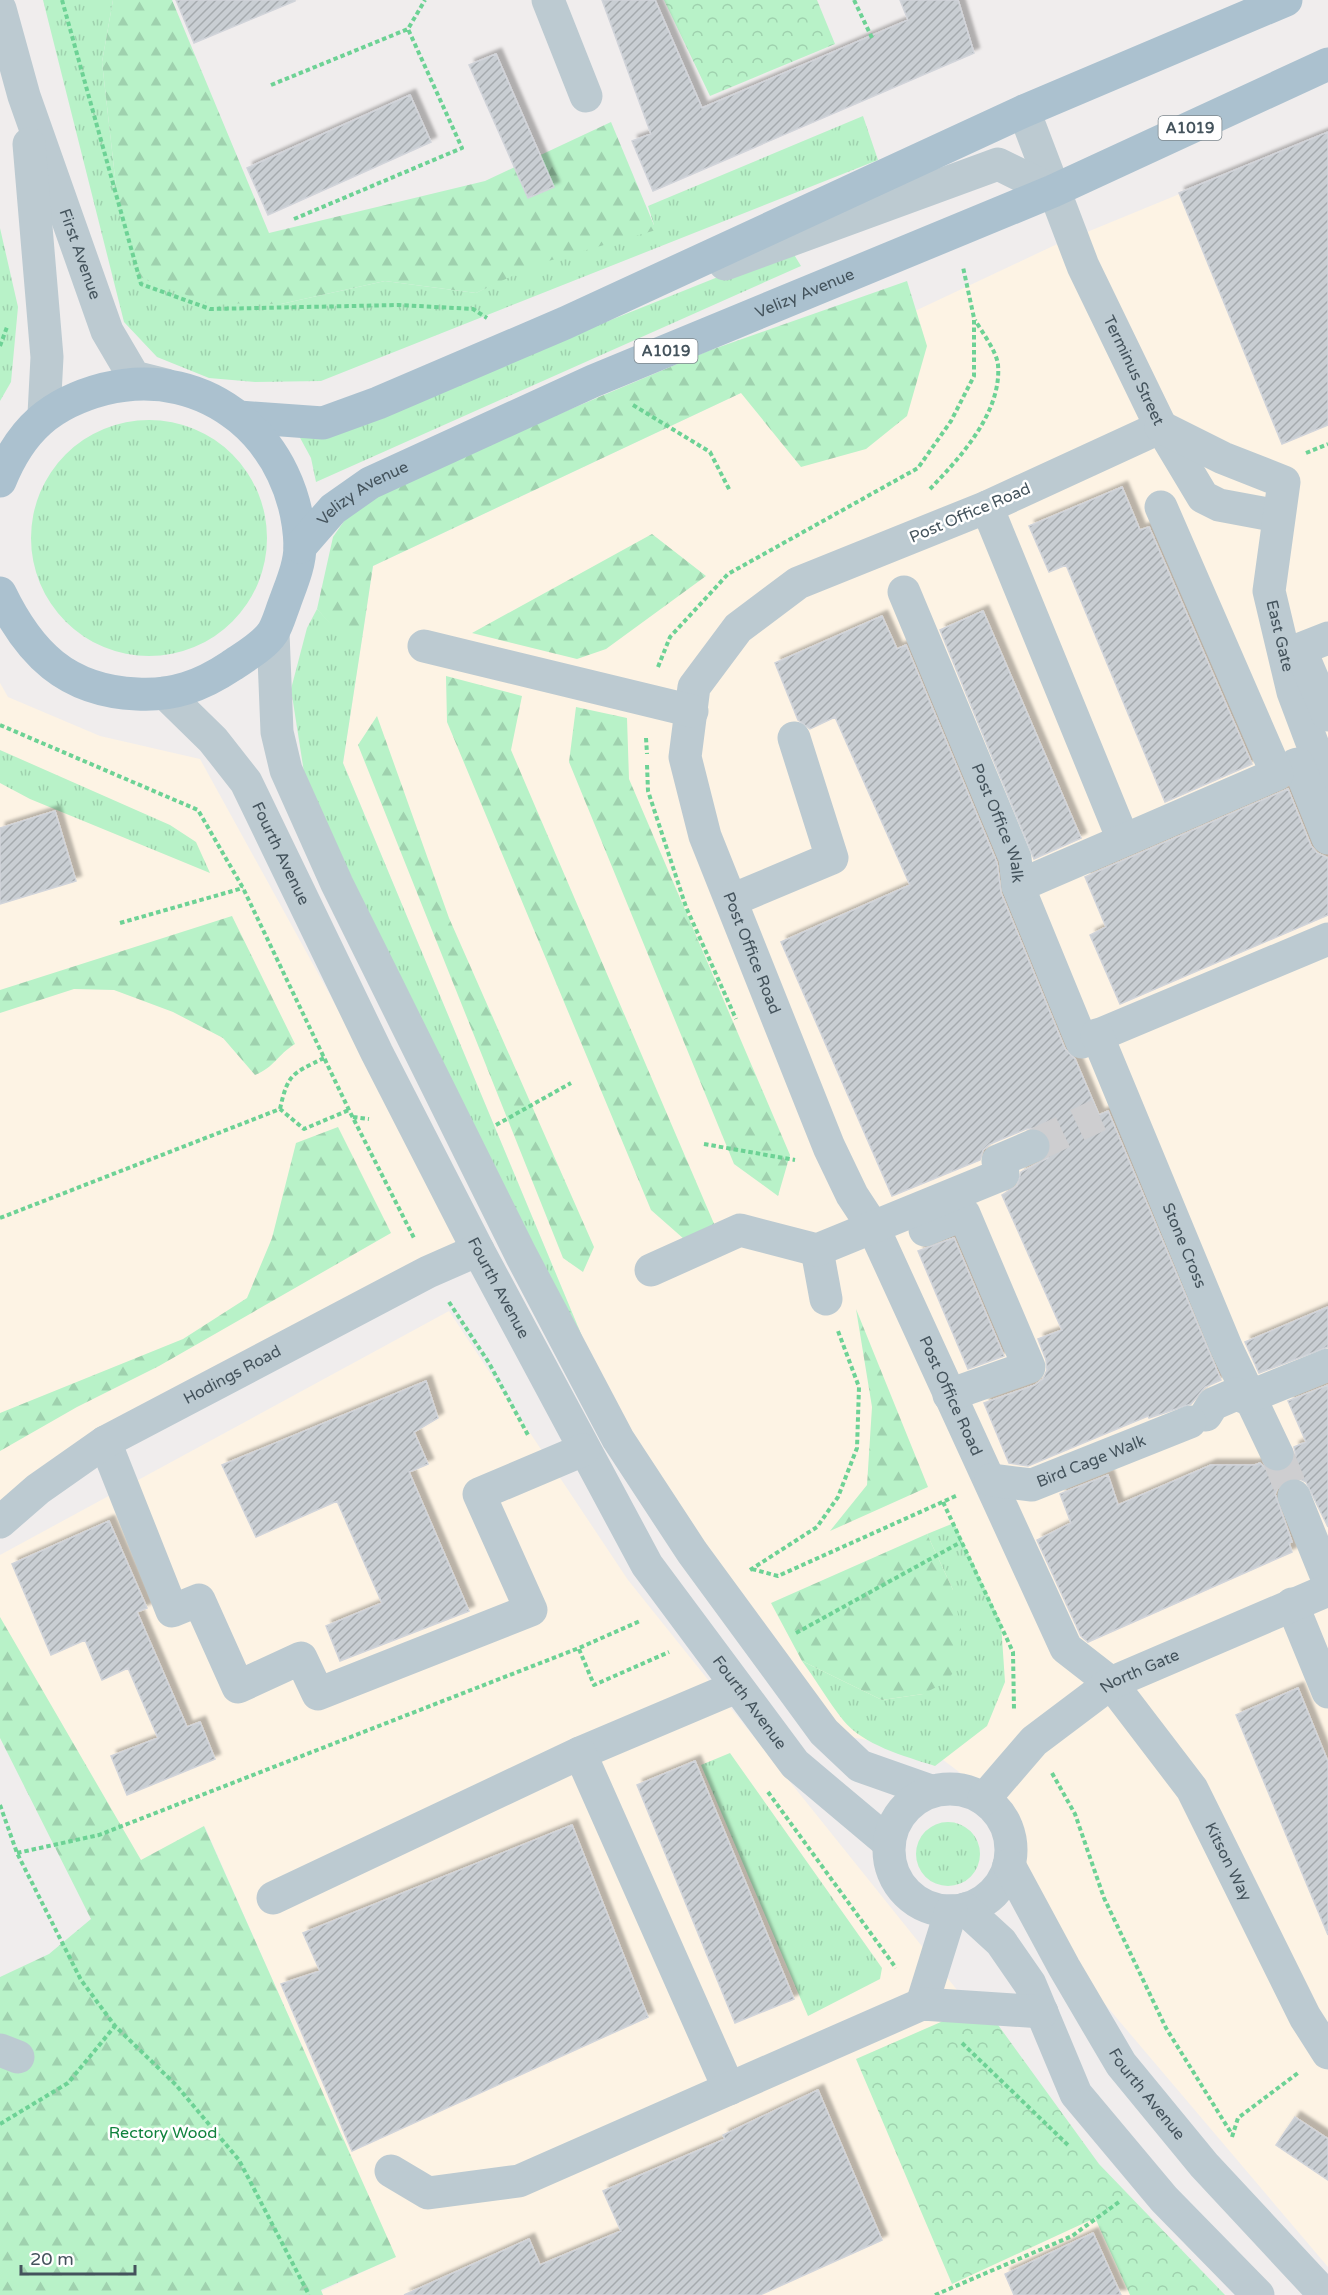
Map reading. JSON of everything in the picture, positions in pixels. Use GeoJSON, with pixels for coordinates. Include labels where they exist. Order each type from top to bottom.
{"type":"FeatureCollection","features":[{"type":"Feature","properties":{"kind":"main road"},"geometry":{"type":"LineString","coordinates":[[239,417],[323,423],[378,403],[565,323],[1024,111],[1286,0]]}},
{"type":"Feature","properties":{"kind":"main road","name":"Velizy Avenue"},"geometry":{"type":"LineString","coordinates":[[300,547],[333,509],[380,478],[593,381],[1053,191],[1328,64]]}},
{"type":"Feature","properties":{"kind":"main road"},"geometry":{"type":"LineString","coordinates":[[0,481],[7,463],[44,414],[82,395],[126,384],[166,385],[206,395],[239,417],[268,445],[290,485],[300,547],[294,579],[273,633],[247,656],[213,678],[190,689],[152,695],[110,691],[79,681],[39,654],[8,625],[0,592]]}},
{"type":"Feature","properties":{"kind":"street"},"geometry":{"type":"LineString","coordinates":[[548,0],[586,96]]}},
{"type":"Feature","properties":{"kind":"street"},"geometry":{"type":"LineString","coordinates":[[1239,20],[1271,0]]}},
{"type":"Feature","properties":{"kind":"street","name":"First Avenue"},"geometry":{"type":"LineString","coordinates":[[0,9],[24,96],[107,331],[134,377],[166,385]]}},
{"type":"Feature","properties":{"kind":"street","name":"First Avenue"},"geometry":{"type":"LineString","coordinates":[[24,96],[47,357],[44,414]]}},
{"type":"Feature","properties":{"kind":"street","name":"Terminus Street"},"geometry":{"type":"LineString","coordinates":[[1024,111],[1083,266],[1161,427],[1223,458],[1284,482]]}},
{"type":"Feature","properties":{"kind":"street"},"geometry":{"type":"LineString","coordinates":[[565,323],[998,164],[1053,191]]}},
{"type":"Feature","properties":{"kind":"street"},"geometry":{"type":"LineString","coordinates":[[1161,427],[1203,497],[1219,505],[1278,516]]}},
{"type":"Feature","properties":{"kind":"street","name":"Post Office Road"},"geometry":{"type":"LineString","coordinates":[[1110,1683],[1066,1648],[991,1480],[877,1238],[852,1195],[829,1147],[705,836],[686,757],[694,687],[738,628],[798,583],[987,507],[1161,427]]}},
{"type":"Feature","properties":{"kind":"street","name":"East Gate"},"geometry":{"type":"LineString","coordinates":[[1284,482],[1269,591],[1293,692],[1328,785]]}},
{"type":"Feature","properties":{"kind":"street"},"geometry":{"type":"LineString","coordinates":[[987,507],[1120,832]]}},
{"type":"Feature","properties":{"kind":"street"},"geometry":{"type":"LineString","coordinates":[[1161,507],[1277,774]]}},
{"type":"Feature","properties":{"kind":"street","name":"Post Office Walk"},"geometry":{"type":"LineString","coordinates":[[904,592],[1015,858],[1018,886],[1082,1041],[1097,1035]]}},
{"type":"Feature","properties":{"kind":"street"},"geometry":{"type":"LineString","coordinates":[[273,633],[277,732],[286,770],[347,904],[522,1255],[618,1439],[692,1552],[824,1732],[861,1766],[931,1791]]}},
{"type":"Feature","properties":{"kind":"street"},"geometry":{"type":"LineString","coordinates":[[1328,638],[1300,649],[1328,715]]}},
{"type":"Feature","properties":{"kind":"street"},"geometry":{"type":"LineString","coordinates":[[424,646],[692,711]]}},
{"type":"Feature","properties":{"kind":"street","name":"Fourth Avenue"},"geometry":{"type":"LineString","coordinates":[[165,693],[213,740],[246,782],[377,1053],[583,1450],[647,1565],[795,1764],[889,1843]]}},
{"type":"Feature","properties":{"kind":"street"},"geometry":{"type":"LineString","coordinates":[[732,900],[832,858],[794,738]]}},
{"type":"Feature","properties":{"kind":"street"},"geometry":{"type":"LineString","coordinates":[[1018,886],[1298,764],[1328,838]]}},
{"type":"Feature","properties":{"kind":"street"},"geometry":{"type":"LineString","coordinates":[[1097,1035],[1328,939]]}},
{"type":"Feature","properties":{"kind":"street","name":"Stone Cross"},"geometry":{"type":"LineString","coordinates":[[1097,1035],[1227,1349],[1240,1401],[1277,1455]]}},
{"type":"Feature","properties":{"kind":"street"},"geometry":{"type":"LineString","coordinates":[[877,1238],[1003,1173],[998,1161],[1033,1146]]}},
{"type":"Feature","properties":{"kind":"street"},"geometry":{"type":"LineString","coordinates":[[651,1270],[740,1230],[817,1250],[877,1238],[964,1214],[1029,1367],[949,1395]]}},
{"type":"Feature","properties":{"kind":"street","name":"Hodings Road"},"geometry":{"type":"LineString","coordinates":[[0,1522],[38,1488],[105,1442],[428,1272],[478,1250]]}},
{"type":"Feature","properties":{"kind":"street"},"geometry":{"type":"LineString","coordinates":[[817,1250],[826,1299]]}},
{"type":"Feature","properties":{"kind":"street"},"geometry":{"type":"LineString","coordinates":[[1240,1401],[1328,1365]]}},
{"type":"Feature","properties":{"kind":"street","name":"Bird Cage Walk"},"geometry":{"type":"LineString","coordinates":[[991,1480],[1032,1485],[1190,1422]]}},
{"type":"Feature","properties":{"kind":"street"},"geometry":{"type":"LineString","coordinates":[[105,1442],[172,1611],[199,1600],[238,1687],[301,1658],[318,1694],[531,1610],[479,1494],[583,1450]]}},
{"type":"Feature","properties":{"kind":"street"},"geometry":{"type":"LineString","coordinates":[[1294,1496],[1328,1580]]}},
{"type":"Feature","properties":{"kind":"street","name":"North Gate"},"geometry":{"type":"LineString","coordinates":[[984,1799],[1034,1741],[1110,1683],[1328,1590]]}},
{"type":"Feature","properties":{"kind":"street"},"geometry":{"type":"LineString","coordinates":[[1292,1604],[1328,1692]]}},
{"type":"Feature","properties":{"kind":"street","name":"Kitson Way"},"geometry":{"type":"LineString","coordinates":[[1110,1683],[1192,1789],[1305,2017],[1328,2053]]}},
{"type":"Feature","properties":{"kind":"street"},"geometry":{"type":"LineString","coordinates":[[273,1898],[580,1753],[736,1687]]}},
{"type":"Feature","properties":{"kind":"street"},"geometry":{"type":"LineString","coordinates":[[580,1753],[729,2089]]}},
{"type":"Feature","properties":{"kind":"street"},"geometry":{"type":"LineString","coordinates":[[949,1789],[967,1791],[984,1799],[998,1811],[1007,1828],[1011,1846],[1009,1865],[993,1893],[980,1904],[958,1910],[931,1908],[912,1898],[898,1883],[890,1864],[889,1843],[893,1826],[902,1811],[915,1799],[931,1791],[949,1789]]}},
{"type":"Feature","properties":{"kind":"street","name":"Fourth Avenue"},"geometry":{"type":"LineString","coordinates":[[1009,1865],[1064,1967],[1121,2064],[1204,2165],[1325,2295]]}},
{"type":"Feature","properties":{"kind":"street"},"geometry":{"type":"LineString","coordinates":[[922,2004],[958,1910]]}},
{"type":"Feature","properties":{"kind":"street"},"geometry":{"type":"LineString","coordinates":[[958,1910],[1001,1942],[1030,1984],[1076,2094],[1164,2199],[1258,2295]]}},
{"type":"Feature","properties":{"kind":"street"},"geometry":{"type":"LineString","coordinates":[[391,2171],[428,2193],[519,2181],[922,2004],[1042,2012]]}},
{"type":"Feature","properties":{"kind":"path"},"geometry":{"type":"LineString","coordinates":[[62,0],[141,284],[210,309],[399,305],[473,309]]}},
{"type":"Feature","properties":{"kind":"path"},"geometry":{"type":"LineString","coordinates":[[271,85],[408,29],[425,0]]}},
{"type":"Feature","properties":{"kind":"path"},"geometry":{"type":"LineString","coordinates":[[854,0],[873,40]]}},
{"type":"Feature","properties":{"kind":"path"},"geometry":{"type":"LineString","coordinates":[[294,219],[462,148],[408,29]]}},
{"type":"Feature","properties":{"kind":"path"},"geometry":{"type":"LineString","coordinates":[[927,493],[951,467],[983,423],[996,389],[999,363],[974,318]]}},
{"type":"Feature","properties":{"kind":"path"},"geometry":{"type":"LineString","coordinates":[[778,547],[787,547]]}},
{"type":"Feature","properties":{"kind":"path"},"geometry":{"type":"LineString","coordinates":[[0,725],[198,810],[243,888],[349,1110],[412,1234],[428,1272]]}},
{"type":"Feature","properties":{"kind":"path"},"geometry":{"type":"LineString","coordinates":[[120,923],[243,888]]}},
{"type":"Feature","properties":{"kind":"path"},"geometry":{"type":"LineString","coordinates":[[280,1109],[286,1082],[298,1071],[324,1058]]}},
{"type":"Feature","properties":{"kind":"path"},"geometry":{"type":"LineString","coordinates":[[489,1130],[572,1083]]}},
{"type":"Feature","properties":{"kind":"path"},"geometry":{"type":"LineString","coordinates":[[280,1109],[304,1129],[349,1110]]}},
{"type":"Feature","properties":{"kind":"path"},"geometry":{"type":"LineString","coordinates":[[0,1218],[280,1109]]}},
{"type":"Feature","properties":{"kind":"path"},"geometry":{"type":"LineString","coordinates":[[704,1144],[799,1161]]}},
{"type":"Feature","properties":{"kind":"path"},"geometry":{"type":"LineString","coordinates":[[741,1574],[817,1527],[838,1497],[857,1448],[859,1388],[826,1299]]}},
{"type":"Feature","properties":{"kind":"path"},"geometry":{"type":"LineString","coordinates":[[752,1569],[778,1576],[991,1480]]}},
{"type":"Feature","properties":{"kind":"path"},"geometry":{"type":"LineString","coordinates":[[943,1502],[1013,1652],[1014,1711],[1034,1741],[1075,1814],[1104,1898],[1166,2028],[1233,2136]]}},
{"type":"Feature","properties":{"kind":"path"},"geometry":{"type":"LineString","coordinates":[[791,1635],[961,1542]]}},
{"type":"Feature","properties":{"kind":"path"},"geometry":{"type":"LineString","coordinates":[[17,1852],[99,1835],[579,1648],[640,1621]]}},
{"type":"Feature","properties":{"kind":"path"},"geometry":{"type":"LineString","coordinates":[[579,1648],[594,1685],[669,1652]]}},
{"type":"Feature","properties":{"kind":"path"},"geometry":{"type":"LineString","coordinates":[[0,1805],[17,1852],[81,1980],[115,2026],[176,2085],[239,2160],[309,2295]]}},
{"type":"Feature","properties":{"kind":"path"},"geometry":{"type":"LineString","coordinates":[[0,2124],[68,2084],[115,2026]]}},
{"type":"Feature","properties":{"kind":"path"},"geometry":{"type":"LineString","coordinates":[[935,2295],[1072,2236],[1124,2198]]}},
{"type":"Feature","properties":{"kind":"shaded area"},"geometry":{"type":"Polygon","coordinates":[[[1328,133],[1328,2267],[1025,1910],[1012,1812],[934,1753],[846,1736],[684,1530],[609,1401],[343,763],[373,566],[1053,246],[1328,133]]]}},
{"type":"Feature","properties":{"kind":"shaded area"},"geometry":{"type":"Polygon","coordinates":[[[0,683],[8,697],[100,736],[200,759],[363,1055],[478,1250],[428,1272],[0,1522],[0,683]]]}},
{"type":"Feature","properties":{"kind":"shaded area"},"geometry":{"type":"Polygon","coordinates":[[[449,1311],[628,1580],[1124,2198],[1207,2295],[322,2295],[320,2292],[395,2257],[205,1827],[140,1864],[0,1618],[0,1555],[449,1311]]]}},
{"type":"Feature","properties":{"kind":"green space"},"geometry":{"type":"Polygon","coordinates":[[[43,0],[113,0],[102,62],[116,186],[281,304],[385,281],[476,293],[536,262],[654,225],[648,206],[863,116],[878,160],[321,381],[255,382],[209,378],[157,357],[124,322],[43,0]]]}},
{"type":"Feature","properties":{"kind":"green space"},"geometry":{"type":"Polygon","coordinates":[[[113,0],[172,0],[269,233],[485,181],[611,122],[656,230],[538,264],[476,293],[385,281],[281,304],[207,303],[138,276],[116,186],[102,62],[113,0]]]}},
{"type":"Feature","properties":{"kind":"green space"},"geometry":{"type":"Polygon","coordinates":[[[664,0],[817,0],[835,44],[710,96],[664,0]]]}},
{"type":"Feature","properties":{"kind":"green space"},"geometry":{"type":"Polygon","coordinates":[[[0,228],[18,307],[11,382],[0,401],[0,228]]]}},
{"type":"Feature","properties":{"kind":"green space"},"geometry":{"type":"Polygon","coordinates":[[[790,248],[801,266],[316,482],[311,458],[298,434],[327,434],[790,248]]]}},
{"type":"Feature","properties":{"kind":"green space"},"geometry":{"type":"Polygon","coordinates":[[[907,281],[927,346],[907,416],[866,449],[801,467],[741,393],[373,566],[364,626],[332,626],[317,609],[333,537],[360,498],[708,351],[907,281]]]}},
{"type":"Feature","properties":{"kind":"green space"},"geometry":{"type":"Polygon","coordinates":[[[149,420],[194,429],[224,447],[240,463],[253,483],[262,504],[267,538],[258,583],[240,613],[224,629],[204,642],[183,651],[149,656],[104,647],[74,629],[58,613],[45,593],[36,572],[31,538],[40,493],[58,463],[74,447],[94,434],[115,425],[149,420]]]}},
{"type":"Feature","properties":{"kind":"green space"},"geometry":{"type":"Polygon","coordinates":[[[652,534],[706,576],[606,649],[577,659],[472,633],[652,534]]]}},
{"type":"Feature","properties":{"kind":"green space"},"geometry":{"type":"Polygon","coordinates":[[[317,609],[333,626],[364,626],[343,763],[609,1401],[306,785],[291,689],[307,628],[317,609]]]}},
{"type":"Feature","properties":{"kind":"green space"},"geometry":{"type":"Polygon","coordinates":[[[446,676],[522,696],[511,750],[715,1226],[684,1239],[651,1210],[447,722],[446,676]]]}},
{"type":"Feature","properties":{"kind":"green space"},"geometry":{"type":"Polygon","coordinates":[[[576,707],[627,718],[629,779],[790,1155],[778,1196],[734,1164],[569,762],[576,707]]]}},
{"type":"Feature","properties":{"kind":"green space"},"geometry":{"type":"Polygon","coordinates":[[[377,716],[449,918],[594,1247],[583,1272],[563,1258],[358,745],[377,716]]]}},
{"type":"Feature","properties":{"kind":"green space"},"geometry":{"type":"Polygon","coordinates":[[[0,750],[170,825],[196,842],[210,873],[30,799],[0,783],[0,750]]]}},
{"type":"Feature","properties":{"kind":"green space"},"geometry":{"type":"Polygon","coordinates":[[[232,916],[295,1044],[267,1068],[255,1075],[223,1038],[173,1012],[114,990],[74,989],[0,1013],[0,990],[232,916]]]}},
{"type":"Feature","properties":{"kind":"green space"},"geometry":{"type":"Polygon","coordinates":[[[338,1127],[391,1233],[159,1366],[77,1407],[0,1451],[0,1413],[183,1339],[247,1298],[272,1238],[296,1143],[338,1127]]]}},
{"type":"Feature","properties":{"kind":"green space"},"geometry":{"type":"Polygon","coordinates":[[[856,1309],[928,1487],[830,1531],[867,1485],[872,1407],[856,1309]]]}},
{"type":"Feature","properties":{"kind":"green space"},"geometry":{"type":"Polygon","coordinates":[[[954,1523],[1001,1623],[1005,1682],[987,1726],[935,1766],[885,1749],[851,1729],[802,1661],[882,1700],[923,1694],[953,1590],[927,1534],[954,1523]]]}},
{"type":"Feature","properties":{"kind":"green space"},"geometry":{"type":"Polygon","coordinates":[[[927,1534],[953,1590],[962,1634],[958,1666],[946,1682],[923,1694],[882,1700],[802,1661],[771,1603],[927,1534]]]}},
{"type":"Feature","properties":{"kind":"green space","name":"Rectory Wood"},"geometry":{"type":"Polygon","coordinates":[[[0,1617],[141,1860],[204,1826],[396,2257],[321,2290],[323,2295],[0,2295],[0,1977],[49,1954],[91,1919],[0,1738],[0,1617]]]}},
{"type":"Feature","properties":{"kind":"green space"},"geometry":{"type":"Polygon","coordinates":[[[730,1753],[882,1968],[880,1979],[808,2016],[701,1765],[730,1753]]]}},
{"type":"Feature","properties":{"kind":"green space"},"geometry":{"type":"Polygon","coordinates":[[[942,1822],[954,1822],[971,1831],[978,1842],[980,1854],[978,1866],[971,1877],[954,1886],[942,1886],[930,1881],[921,1872],[916,1860],[916,1848],[921,1836],[930,1827],[942,1822]]]}},
{"type":"Feature","properties":{"kind":"green space"},"geometry":{"type":"Polygon","coordinates":[[[950,2018],[993,2018],[1099,2164],[1225,2295],[1130,2295],[1095,2218],[952,2284],[856,2059],[950,2018]]]}},
{"type":"Feature","properties":{"kind":"building"},"geometry":{"type":"Polygon","coordinates":[[[176,0],[295,0],[295,1],[194,43],[176,0]]]}},
{"type":"Feature","properties":{"kind":"building"},"geometry":{"type":"Polygon","coordinates":[[[602,0],[655,0],[702,108],[908,20],[900,0],[958,0],[974,53],[653,191],[632,141],[651,134],[602,0]]]}},
{"type":"Feature","properties":{"kind":"building"},"geometry":{"type":"Polygon","coordinates":[[[496,54],[554,187],[528,198],[469,65],[496,54]]]}},
{"type":"Feature","properties":{"kind":"building"},"geometry":{"type":"Polygon","coordinates":[[[410,95],[431,142],[268,215],[247,168],[410,95]]]}},
{"type":"Feature","properties":{"kind":"building"},"geometry":{"type":"Polygon","coordinates":[[[1328,132],[1328,425],[1282,444],[1179,193],[1328,132]]]}},
{"type":"Feature","properties":{"kind":"building"},"geometry":{"type":"Polygon","coordinates":[[[1122,487],[1140,530],[1149,527],[1252,764],[1165,802],[1066,565],[1049,572],[1029,526],[1122,487]]]}},
{"type":"Feature","properties":{"kind":"building"},"geometry":{"type":"Polygon","coordinates":[[[983,611],[1081,838],[1034,859],[940,630],[983,611]]]}},
{"type":"Feature","properties":{"kind":"building"},"geometry":{"type":"Polygon","coordinates":[[[882,616],[897,649],[906,645],[997,863],[1001,893],[1065,1049],[1075,1059],[1099,1115],[1108,1111],[1221,1380],[1205,1387],[1191,1404],[1149,1418],[1148,1416],[1028,1466],[1009,1463],[984,1403],[1035,1385],[1043,1379],[1047,1370],[1046,1360],[1038,1339],[1062,1330],[1002,1195],[1017,1186],[1021,1172],[1048,1158],[1051,1149],[1050,1138],[1045,1131],[1036,1128],[1026,1129],[990,1144],[983,1150],[980,1160],[892,1196],[781,942],[910,885],[835,717],[810,729],[798,720],[775,663],[882,616]]]}},
{"type":"Feature","properties":{"kind":"building"},"geometry":{"type":"Polygon","coordinates":[[[1288,789],[1311,846],[1317,853],[1328,858],[1328,915],[1120,1004],[1090,935],[1106,927],[1085,877],[1288,789]]]}},
{"type":"Feature","properties":{"kind":"building"},"geometry":{"type":"Polygon","coordinates":[[[55,811],[76,881],[0,904],[0,828],[55,811]]]}},
{"type":"Feature","properties":{"kind":"building"},"geometry":{"type":"Polygon","coordinates":[[[954,1238],[1004,1356],[968,1369],[918,1251],[954,1238]]]}},
{"type":"Feature","properties":{"kind":"building"},"geometry":{"type":"Polygon","coordinates":[[[1328,1307],[1328,1347],[1259,1373],[1245,1342],[1328,1307]]]}},
{"type":"Feature","properties":{"kind":"building"},"geometry":{"type":"Polygon","coordinates":[[[426,1381],[438,1418],[414,1432],[428,1464],[409,1472],[469,1611],[340,1661],[326,1626],[382,1603],[337,1501],[256,1537],[222,1465],[426,1381]]]}},
{"type":"Feature","properties":{"kind":"building"},"geometry":{"type":"Polygon","coordinates":[[[1328,1385],[1328,1527],[1306,1482],[1296,1477],[1286,1479],[1279,1485],[1275,1494],[1292,1542],[1289,1543],[1292,1552],[1088,1642],[1081,1636],[1037,1540],[1071,1523],[1060,1494],[1108,1475],[1118,1505],[1211,1465],[1260,1463],[1275,1473],[1285,1471],[1293,1464],[1296,1456],[1294,1447],[1306,1442],[1288,1401],[1328,1385]]]}},
{"type":"Feature","properties":{"kind":"building"},"geometry":{"type":"Polygon","coordinates":[[[109,1521],[147,1608],[137,1612],[187,1727],[200,1722],[215,1759],[127,1795],[111,1756],[158,1738],[128,1668],[102,1680],[85,1640],[51,1655],[12,1564],[109,1521]]]}},
{"type":"Feature","properties":{"kind":"building"},"geometry":{"type":"Polygon","coordinates":[[[1298,1688],[1328,1762],[1328,1935],[1236,1715],[1298,1688]]]}},
{"type":"Feature","properties":{"kind":"building"},"geometry":{"type":"Polygon","coordinates":[[[695,1761],[794,1999],[735,2023],[637,1785],[695,1761]]]}},
{"type":"Feature","properties":{"kind":"building"},"geometry":{"type":"Polygon","coordinates":[[[572,1825],[648,2017],[352,2151],[281,1984],[320,1971],[303,1933],[572,1825]]]}},
{"type":"Feature","properties":{"kind":"building"},"geometry":{"type":"Polygon","coordinates":[[[818,2090],[882,2240],[760,2295],[404,2295],[529,2239],[540,2265],[621,2231],[603,2191],[725,2139],[723,2135],[818,2090]]]}},
{"type":"Feature","properties":{"kind":"building"},"geometry":{"type":"Polygon","coordinates":[[[1295,2117],[1328,2139],[1328,2180],[1276,2145],[1295,2117]]]}},
{"type":"Feature","properties":{"kind":"building"},"geometry":{"type":"Polygon","coordinates":[[[1093,2233],[1121,2295],[1014,2295],[1005,2274],[1093,2233]]]}},
{"type":"Feature","properties":{"kind":"tunnel"},"geometry":{"type":"LineString","coordinates":[[1033,1146],[1099,1115]]}},
{"type":"Feature","properties":{"kind":"tunnel"},"geometry":{"type":"LineString","coordinates":[[1277,1454],[1294,1496]]}}]}
